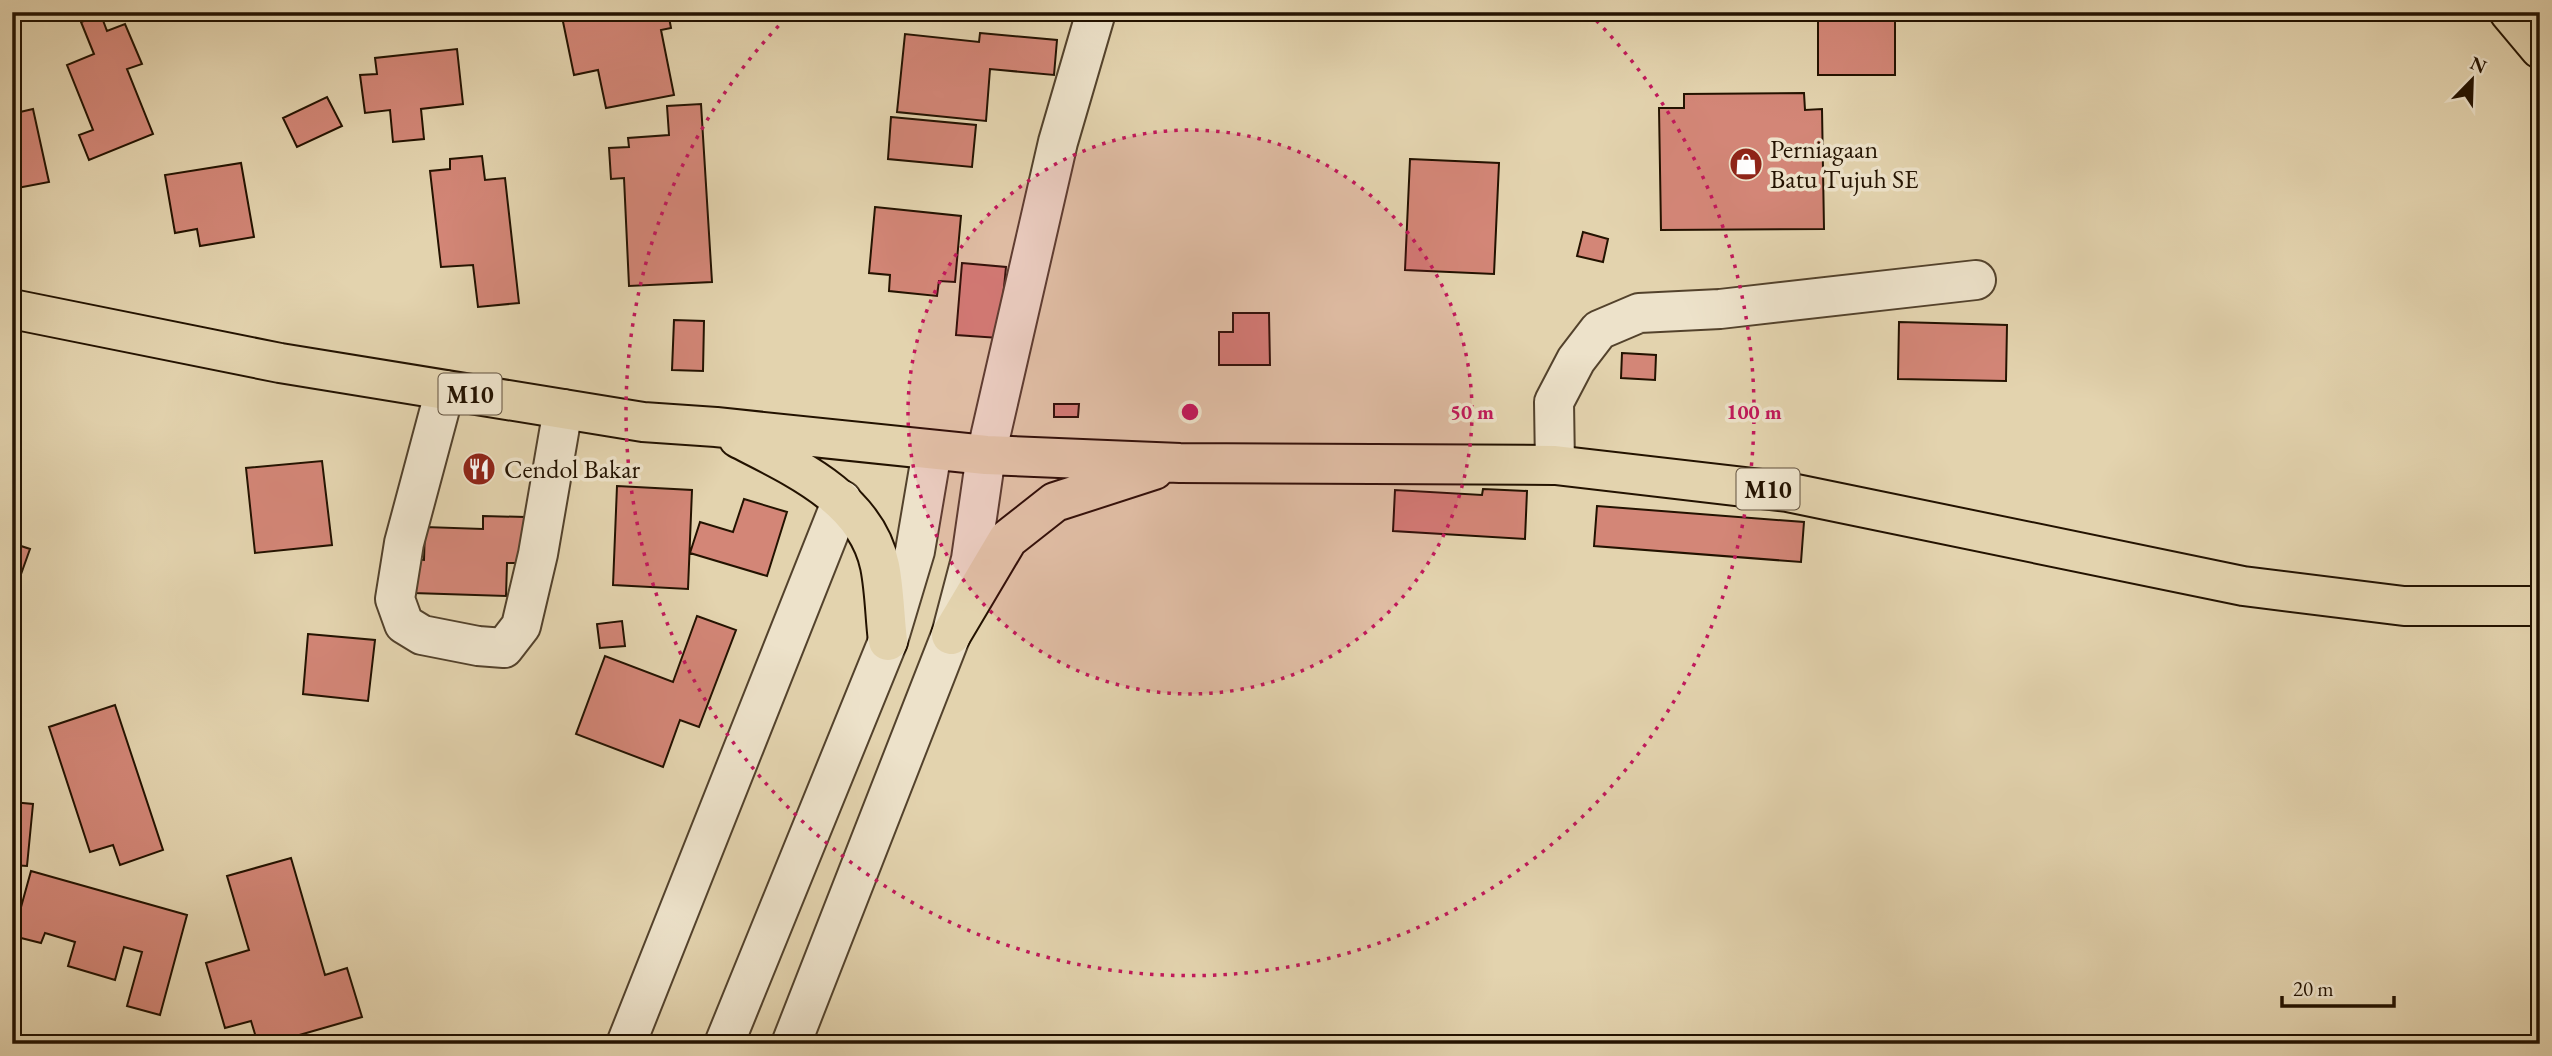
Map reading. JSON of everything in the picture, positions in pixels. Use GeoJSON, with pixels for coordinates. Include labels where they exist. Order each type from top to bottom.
{"type":"FeatureCollection","features":[{"type":"Feature","properties":{"kind":"main road"},"geometry":{"type":"LineString","coordinates":[[2509,12],[2540,49]]}},
{"type":"Feature","properties":{"kind":"main road","name":"M10"},"geometry":{"type":"LineString","coordinates":[[12,309],[280,363],[643,422],[986,455],[1180,463],[1555,465],[1787,492],[2243,586],[2404,606],[2540,606]]}},
{"type":"Feature","properties":{"kind":"main road"},"geometry":{"type":"LineString","coordinates":[[716,427],[783,461],[842,500],[865,527],[880,565],[888,641]]}},
{"type":"Feature","properties":{"kind":"main road"},"geometry":{"type":"LineString","coordinates":[[951,635],[1008,539],[1055,502],[1180,463]]}},
{"type":"Feature","properties":{"kind":"street"},"geometry":{"type":"LineString","coordinates":[[791,1044],[951,635],[971,559],[986,455],[1058,142],[1096,12]]}},
{"type":"Feature","properties":{"kind":"street"},"geometry":{"type":"LineString","coordinates":[[1555,465],[1554,402],[1576,360],[1599,330],[1639,313],[1720,309],[1976,280]]}},
{"type":"Feature","properties":{"kind":"street"},"geometry":{"type":"LineString","coordinates":[[445,390],[404,543],[395,599],[404,624],[422,635],[478,646],[504,648],[521,626],[538,554],[563,409]]}},
{"type":"Feature","properties":{"kind":"street"},"geometry":{"type":"LineString","coordinates":[[724,1044],[888,641],[915,551],[932,451]]}},
{"type":"Feature","properties":{"kind":"street"},"geometry":{"type":"LineString","coordinates":[[626,1044],[842,500]]}},
{"type":"Feature","properties":{"kind":"building"},"geometry":{"type":"Polygon","coordinates":[[[561,12],[668,12],[671,28],[661,30],[674,95],[606,108],[598,70],[574,75],[561,12]]]}},
{"type":"Feature","properties":{"kind":"building"},"geometry":{"type":"Polygon","coordinates":[[[1818,12],[1895,12],[1895,75],[1818,75],[1818,12]]]}},
{"type":"Feature","properties":{"kind":"building"},"geometry":{"type":"Polygon","coordinates":[[[101,15],[107,31],[125,24],[142,64],[127,69],[153,134],[89,160],[79,135],[93,130],[67,65],[94,54],[81,22],[101,15]]]}},
{"type":"Feature","properties":{"kind":"building"},"geometry":{"type":"Polygon","coordinates":[[[980,33],[1057,40],[1054,75],[990,69],[986,121],[897,112],[905,34],[979,42],[980,33]]]}},
{"type":"Feature","properties":{"kind":"building"},"geometry":{"type":"Polygon","coordinates":[[[457,49],[463,104],[421,109],[424,139],[393,142],[390,110],[365,113],[360,75],[377,74],[375,58],[457,49]]]}},
{"type":"Feature","properties":{"kind":"building"},"geometry":{"type":"Polygon","coordinates":[[[12,75],[20,112],[33,109],[49,182],[12,189],[12,75]]]}},
{"type":"Feature","properties":{"kind":"building"},"geometry":{"type":"Polygon","coordinates":[[[1804,93],[1805,110],[1822,109],[1824,229],[1661,230],[1659,108],[1684,108],[1684,94],[1804,93]]]}},
{"type":"Feature","properties":{"kind":"building"},"geometry":{"type":"Polygon","coordinates":[[[327,97],[342,126],[297,147],[283,118],[327,97]]]}},
{"type":"Feature","properties":{"kind":"building"},"geometry":{"type":"Polygon","coordinates":[[[701,104],[712,282],[629,286],[624,178],[611,179],[609,148],[629,147],[628,138],[669,135],[667,106],[701,104]]]}},
{"type":"Feature","properties":{"kind":"building"},"geometry":{"type":"Polygon","coordinates":[[[891,117],[976,125],[972,167],[888,159],[891,117]]]}},
{"type":"Feature","properties":{"kind":"building"},"geometry":{"type":"Polygon","coordinates":[[[482,156],[485,180],[505,178],[519,303],[478,307],[473,265],[441,267],[430,171],[450,169],[450,159],[482,156]]]}},
{"type":"Feature","properties":{"kind":"building"},"geometry":{"type":"Polygon","coordinates":[[[1410,159],[1499,163],[1494,274],[1405,270],[1410,159]]]}},
{"type":"Feature","properties":{"kind":"building"},"geometry":{"type":"Polygon","coordinates":[[[241,163],[254,237],[200,246],[197,229],[175,233],[165,175],[241,163]]]}},
{"type":"Feature","properties":{"kind":"building"},"geometry":{"type":"Polygon","coordinates":[[[875,207],[961,216],[955,282],[939,281],[937,296],[889,291],[890,275],[869,273],[875,207]]]}},
{"type":"Feature","properties":{"kind":"building"},"geometry":{"type":"Polygon","coordinates":[[[1583,232],[1608,239],[1603,262],[1577,256],[1583,232]]]}},
{"type":"Feature","properties":{"kind":"building"},"geometry":{"type":"Polygon","coordinates":[[[962,263],[1006,267],[999,338],[956,335],[962,263]]]}},
{"type":"Feature","properties":{"kind":"building"},"geometry":{"type":"Polygon","coordinates":[[[1233,313],[1269,313],[1270,365],[1219,365],[1219,332],[1233,332],[1233,313]]]}},
{"type":"Feature","properties":{"kind":"building"},"geometry":{"type":"Polygon","coordinates":[[[674,320],[704,321],[703,371],[672,370],[674,320]]]}},
{"type":"Feature","properties":{"kind":"building"},"geometry":{"type":"Polygon","coordinates":[[[1899,322],[2007,325],[2006,381],[1898,379],[1899,322]]]}},
{"type":"Feature","properties":{"kind":"building"},"geometry":{"type":"Polygon","coordinates":[[[1622,353],[1656,355],[1655,380],[1621,378],[1622,353]]]}},
{"type":"Feature","properties":{"kind":"building"},"geometry":{"type":"Polygon","coordinates":[[[1054,404],[1079,404],[1078,417],[1054,417],[1054,404]]]}},
{"type":"Feature","properties":{"kind":"building"},"geometry":{"type":"Polygon","coordinates":[[[322,461],[332,545],[255,553],[246,468],[322,461]]]}},
{"type":"Feature","properties":{"kind":"building"},"geometry":{"type":"Polygon","coordinates":[[[617,486],[692,490],[688,589],[613,585],[617,486]]]}},
{"type":"Feature","properties":{"kind":"building"},"geometry":{"type":"Polygon","coordinates":[[[1483,489],[1527,491],[1525,539],[1393,531],[1395,490],[1482,495],[1483,489]]]}},
{"type":"Feature","properties":{"kind":"building"},"geometry":{"type":"Polygon","coordinates":[[[744,499],[787,512],[767,576],[690,553],[700,522],[733,532],[744,499]]]}},
{"type":"Feature","properties":{"kind":"building"},"geometry":{"type":"Polygon","coordinates":[[[1597,506],[1804,522],[1801,562],[1594,546],[1597,506]]]}},
{"type":"Feature","properties":{"kind":"building"},"geometry":{"type":"Polygon","coordinates":[[[483,516],[525,517],[524,563],[507,563],[506,596],[413,593],[414,559],[424,560],[425,527],[483,529],[483,516]]]}},
{"type":"Feature","properties":{"kind":"building"},"geometry":{"type":"Polygon","coordinates":[[[12,543],[30,549],[20,577],[12,574],[12,543]]]}},
{"type":"Feature","properties":{"kind":"building"},"geometry":{"type":"Polygon","coordinates":[[[697,616],[736,630],[699,727],[680,720],[663,767],[576,734],[605,656],[673,682],[697,616]]]}},
{"type":"Feature","properties":{"kind":"building"},"geometry":{"type":"Polygon","coordinates":[[[622,621],[625,646],[600,648],[597,624],[622,621]]]}},
{"type":"Feature","properties":{"kind":"building"},"geometry":{"type":"Polygon","coordinates":[[[308,634],[375,640],[368,701],[303,694],[308,634]]]}},
{"type":"Feature","properties":{"kind":"building"},"geometry":{"type":"Polygon","coordinates":[[[115,705],[163,850],[120,865],[113,845],[90,852],[49,727],[115,705]]]}},
{"type":"Feature","properties":{"kind":"building"},"geometry":{"type":"Polygon","coordinates":[[[12,802],[33,804],[27,866],[12,865],[12,802]]]}},
{"type":"Feature","properties":{"kind":"building"},"geometry":{"type":"Polygon","coordinates":[[[291,858],[325,975],[347,968],[362,1017],[268,1044],[258,1044],[251,1021],[225,1028],[206,963],[249,950],[227,876],[291,858]]]}},
{"type":"Feature","properties":{"kind":"building"},"geometry":{"type":"Polygon","coordinates":[[[31,871],[187,915],[160,1015],[127,1006],[142,952],[124,947],[115,980],[68,966],[75,942],[45,933],[41,943],[13,936],[31,871]]]}},
{"type":"Feature","properties":{"kind":"place","name":"Perniagaan Batu Tujuh SE"},"geometry":{"type":"Point","coordinates":[1746,164]}},
{"type":"Feature","properties":{"kind":"place","name":"Cendol Bakar"},"geometry":{"type":"Point","coordinates":[479,469]}}]}
